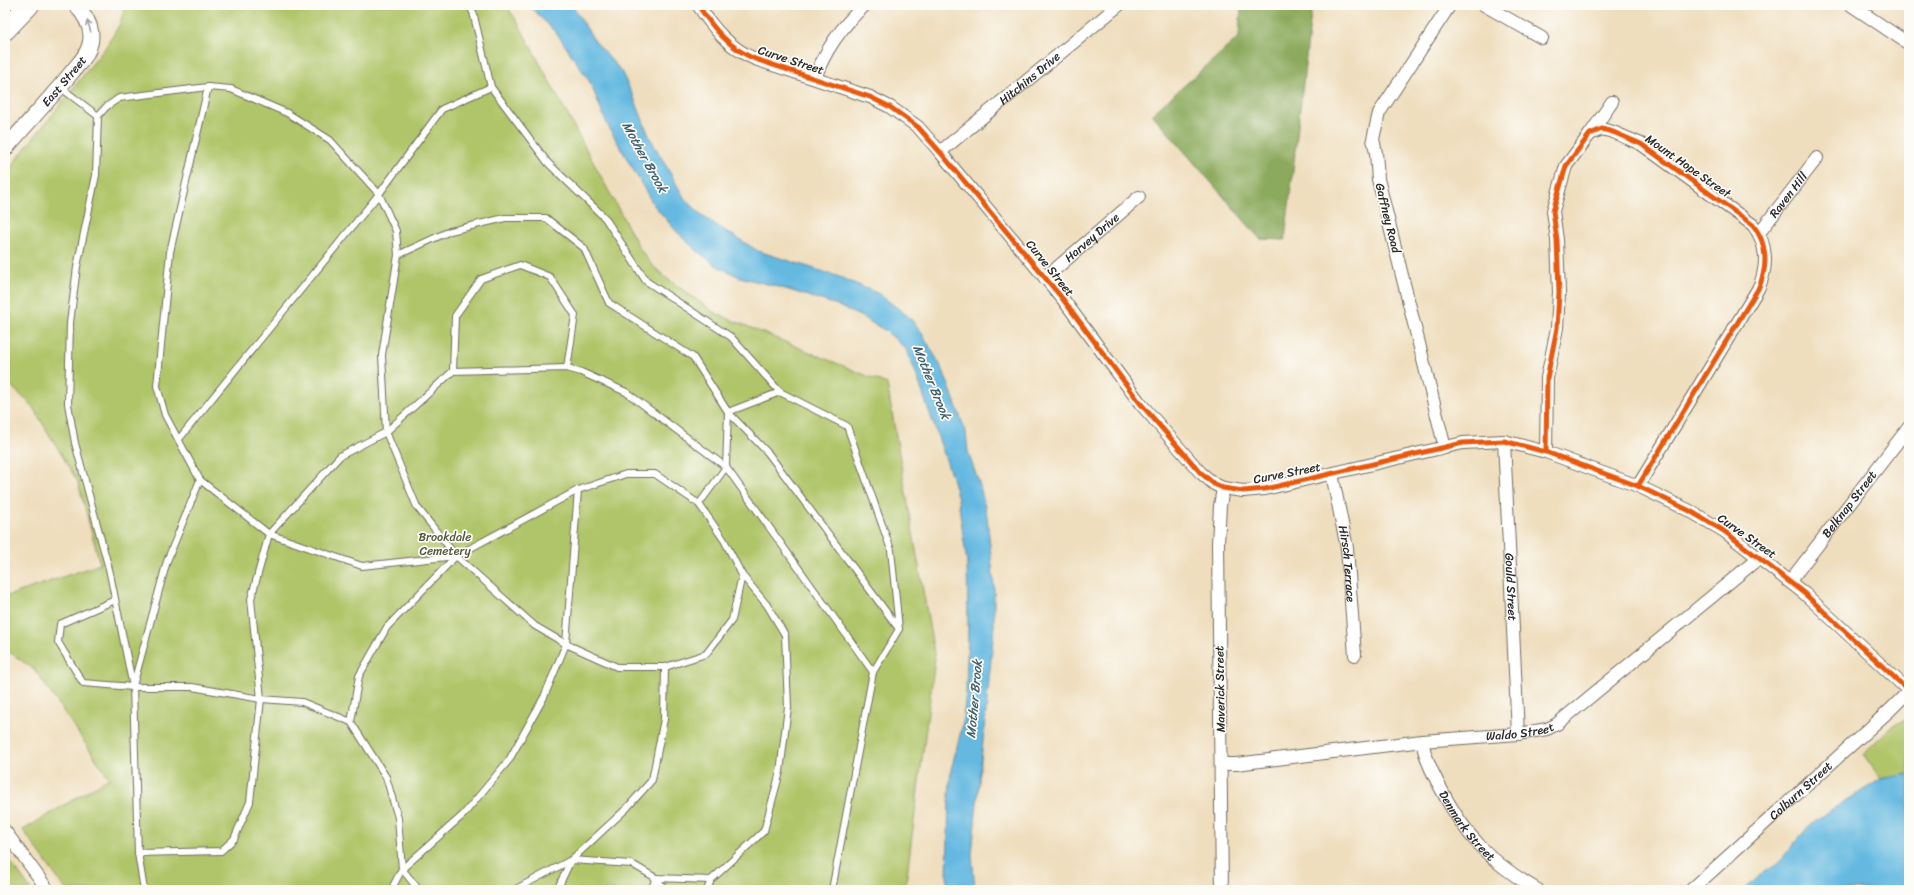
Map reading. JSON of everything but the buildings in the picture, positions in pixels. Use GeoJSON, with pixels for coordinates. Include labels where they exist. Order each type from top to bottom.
{"type":"FeatureCollection","features":[{"type":"Feature","properties":{"kind":"main road"},"geometry":{"type":"LineString","coordinates":[[5,30],[28,5]]}},
{"type":"Feature","properties":{"kind":"street","name":"East Street"},"geometry":{"type":"LineString","coordinates":[[5,149],[60,87],[87,53],[90,44],[90,25],[76,5]]}},
{"type":"Feature","properties":{"kind":"street","name":"Curve Street"},"geometry":{"type":"LineString","coordinates":[[698,5],[719,34],[738,52],[870,97],[890,107],[918,128],[940,152],[1045,278],[1140,402],[1200,472],[1214,484],[1233,490],[1259,490],[1463,444],[1504,441],[1546,452],[1638,486],[1708,521],[1790,580],[1909,691]]}},
{"type":"Feature","properties":{"kind":"street","name":"Hitchins Drive"},"geometry":{"type":"LineString","coordinates":[[940,152],[1119,5]]}},
{"type":"Feature","properties":{"kind":"street","name":"Gaffney Road"},"geometry":{"type":"LineString","coordinates":[[1445,448],[1378,179],[1373,138],[1379,113],[1450,5]]}},
{"type":"Feature","properties":{"kind":"street"},"geometry":{"type":"LineString","coordinates":[[1484,5],[1542,38]]}},
{"type":"Feature","properties":{"kind":"street"},"geometry":{"type":"LineString","coordinates":[[1851,5],[1909,44]]}},
{"type":"Feature","properties":{"kind":"street"},"geometry":{"type":"LineString","coordinates":[[815,78],[826,53],[861,6]]}},
{"type":"Feature","properties":{"kind":"street"},"geometry":{"type":"LineString","coordinates":[[1546,452],[1547,378],[1557,328],[1559,292],[1557,240],[1553,211],[1566,166],[1612,102]]}},
{"type":"Feature","properties":{"kind":"street","name":"Mount Hope Street"},"geometry":{"type":"LineString","coordinates":[[1590,134],[1602,129],[1641,144],[1753,225],[1759,233],[1765,251],[1763,279],[1758,289],[1638,486]]}},
{"type":"Feature","properties":{"kind":"street","name":"Raven Hill"},"geometry":{"type":"LineString","coordinates":[[1759,233],[1817,158]]}},
{"type":"Feature","properties":{"kind":"street","name":"Harvey Drive"},"geometry":{"type":"LineString","coordinates":[[1045,278],[1139,197]]}},
{"type":"Feature","properties":{"kind":"street","name":"Belknap Street"},"geometry":{"type":"LineString","coordinates":[[1790,580],[1909,428]]}},
{"type":"Feature","properties":{"kind":"street","name":"Gould Street"},"geometry":{"type":"LineString","coordinates":[[1504,441],[1518,734]]}},
{"type":"Feature","properties":{"kind":"street","name":"Hirsch Terrace"},"geometry":{"type":"LineString","coordinates":[[1332,474],[1346,542],[1355,655]]}},
{"type":"Feature","properties":{"kind":"street","name":"Maverick Street"},"geometry":{"type":"LineString","coordinates":[[1222,890],[1218,544],[1220,506],[1223,488]]}},
{"type":"Feature","properties":{"kind":"street","name":"Waldo Street"},"geometry":{"type":"LineString","coordinates":[[1221,764],[1236,764],[1422,741],[1518,734],[1547,729],[1557,724],[1760,557]]}},
{"type":"Feature","properties":{"kind":"street","name":"Colburn Street"},"geometry":{"type":"LineString","coordinates":[[1691,890],[1909,691]]}},
{"type":"Feature","properties":{"kind":"street","name":"Denmark Street"},"geometry":{"type":"LineString","coordinates":[[1422,741],[1425,758],[1449,804],[1470,837],[1500,865],[1517,878],[1538,890]]}},
{"type":"Feature","properties":{"kind":"street"},"geometry":{"type":"LineString","coordinates":[[5,831],[48,890]]}},
{"type":"Feature","properties":{"kind":"lane"},"geometry":{"type":"LineString","coordinates":[[469,5],[475,19],[491,87],[548,163],[605,218],[646,281],[731,337],[780,392],[847,426],[892,550],[899,629],[873,672],[832,890]]}},
{"type":"Feature","properties":{"kind":"lane"},"geometry":{"type":"LineString","coordinates":[[60,87],[98,116]]}},
{"type":"Feature","properties":{"kind":"lane"},"geometry":{"type":"LineString","coordinates":[[208,87],[170,252],[158,386],[165,415],[200,480],[269,534],[362,566],[456,556]]}},
{"type":"Feature","properties":{"kind":"lane"},"geometry":{"type":"LineString","coordinates":[[144,890],[138,852],[133,687],[115,600],[75,443],[68,404],[70,323],[77,267],[96,175],[98,116],[106,107],[119,98],[208,87],[231,89],[286,113],[330,140],[379,194],[396,231],[398,255],[382,355],[386,432],[417,507],[456,556],[535,626],[566,644],[617,667],[665,668],[706,654],[732,620],[742,575]]}},
{"type":"Feature","properties":{"kind":"lane"},"geometry":{"type":"LineString","coordinates":[[179,439],[379,194],[442,109],[491,87]]}},
{"type":"Feature","properties":{"kind":"lane"},"geometry":{"type":"LineString","coordinates":[[398,255],[450,231],[505,218],[546,218],[584,248],[609,303],[693,356],[728,412],[768,453],[899,629]]}},
{"type":"Feature","properties":{"kind":"lane"},"geometry":{"type":"LineString","coordinates":[[453,371],[455,316],[481,279],[520,265],[550,277],[575,314],[567,368]]}},
{"type":"Feature","properties":{"kind":"lane"},"geometry":{"type":"LineString","coordinates":[[138,852],[221,851],[234,839],[250,802],[261,699],[251,599],[269,534],[340,456],[386,432],[453,371],[567,368],[581,372],[626,392],[726,467],[873,672]]}},
{"type":"Feature","properties":{"kind":"lane"},"geometry":{"type":"LineString","coordinates":[[728,412],[780,392]]}},
{"type":"Feature","properties":{"kind":"lane"},"geometry":{"type":"LineString","coordinates":[[699,504],[726,467],[728,412]]}},
{"type":"Feature","properties":{"kind":"lane"},"geometry":{"type":"LineString","coordinates":[[351,722],[359,676],[387,627],[456,556],[578,490],[626,474],[655,474],[699,504],[724,540],[742,575],[767,605],[785,635],[788,708],[780,772],[764,831],[711,880],[707,890]]}},
{"type":"Feature","properties":{"kind":"lane"},"geometry":{"type":"LineString","coordinates":[[133,687],[167,561],[200,480]]}},
{"type":"Feature","properties":{"kind":"lane"},"geometry":{"type":"LineString","coordinates":[[391,890],[402,869],[463,815],[509,760],[544,697],[566,644],[578,490]]}},
{"type":"Feature","properties":{"kind":"lane"},"geometry":{"type":"LineString","coordinates":[[115,600],[60,624],[58,642],[83,683],[133,687],[192,687],[261,699],[302,702],[351,722],[386,777],[398,818],[402,869],[419,890]]}},
{"type":"Feature","properties":{"kind":"lane"},"geometry":{"type":"LineString","coordinates":[[514,890],[571,860],[626,809],[652,780],[664,719],[665,668]]}},
{"type":"Feature","properties":{"kind":"lane"},"geometry":{"type":"LineString","coordinates":[[571,860],[632,864],[656,878],[665,890]]}},
{"type":"Feature","properties":{"kind":"lane"},"geometry":{"type":"LineString","coordinates":[[557,890],[571,860]]}},
{"type":"Feature","properties":{"kind":"lane"},"geometry":{"type":"LineString","coordinates":[[656,878],[711,880]]}},
{"type":"Feature","properties":{"kind":"lane"},"geometry":{"type":"LineString","coordinates":[[651,890],[656,878]]}},
{"type":"Feature","properties":{"kind":"green space","name":"Brookdale Cemetery"},"geometry":{"type":"Polygon","coordinates":[[[125,5],[506,5],[518,23],[640,249],[651,264],[665,277],[715,313],[887,384],[935,659],[905,890],[66,890],[23,830],[109,778],[35,670],[5,649],[5,597],[100,564],[78,482],[32,406],[5,380],[5,174],[105,48],[120,24],[125,5]]]}},
{"type":"Feature","properties":{"kind":"green space"},"geometry":{"type":"Polygon","coordinates":[[[1241,5],[1312,5],[1285,240],[1260,239],[1152,114],[1239,37],[1241,5]]]}},
{"type":"Feature","properties":{"kind":"green space"},"geometry":{"type":"Polygon","coordinates":[[[1909,718],[1909,774],[1881,779],[1863,754],[1893,725],[1909,718]]]}},
{"type":"Feature","properties":{"kind":"green space"},"geometry":{"type":"Polygon","coordinates":[[[5,854],[31,890],[5,890],[5,854]]]}},
{"type":"Feature","properties":{"kind":"water","name":"Mother Brook"},"geometry":{"type":"Polygon","coordinates":[[[529,5],[572,5],[594,40],[621,71],[635,100],[649,136],[685,199],[705,218],[758,251],[837,276],[879,294],[908,316],[920,330],[943,370],[966,432],[968,452],[980,486],[987,516],[994,586],[994,628],[972,854],[975,890],[947,890],[951,770],[962,727],[966,693],[968,628],[967,563],[958,499],[951,474],[906,349],[886,331],[860,316],[834,304],[740,277],[717,266],[696,250],[677,232],[653,204],[607,124],[590,82],[558,35],[529,5]]]}},
{"type":"Feature","properties":{"kind":"water"},"geometry":{"type":"Polygon","coordinates":[[[1909,774],[1909,890],[1744,890],[1765,871],[1779,862],[1808,827],[1831,810],[1881,779],[1909,774]]]}},
{"type":"Feature","properties":{"kind":"cycle path"},"geometry":{"type":"LineString","coordinates":[[698,5],[710,22],[729,43],[755,59],[870,97],[890,107],[918,127],[1062,298],[1140,403],[1200,472],[1214,484],[1223,488],[1243,491],[1265,489],[1463,443],[1504,441],[1546,452],[1638,486],[1690,511],[1724,531],[1805,594],[1909,691]]}},
{"type":"Feature","properties":{"kind":"cycle path"},"geometry":{"type":"LineString","coordinates":[[1546,452],[1547,378],[1557,328],[1559,292],[1557,240],[1553,211],[1566,166],[1590,134],[1602,129],[1641,144],[1753,225],[1762,240],[1765,256],[1764,273],[1758,289],[1638,486]]}}]}
